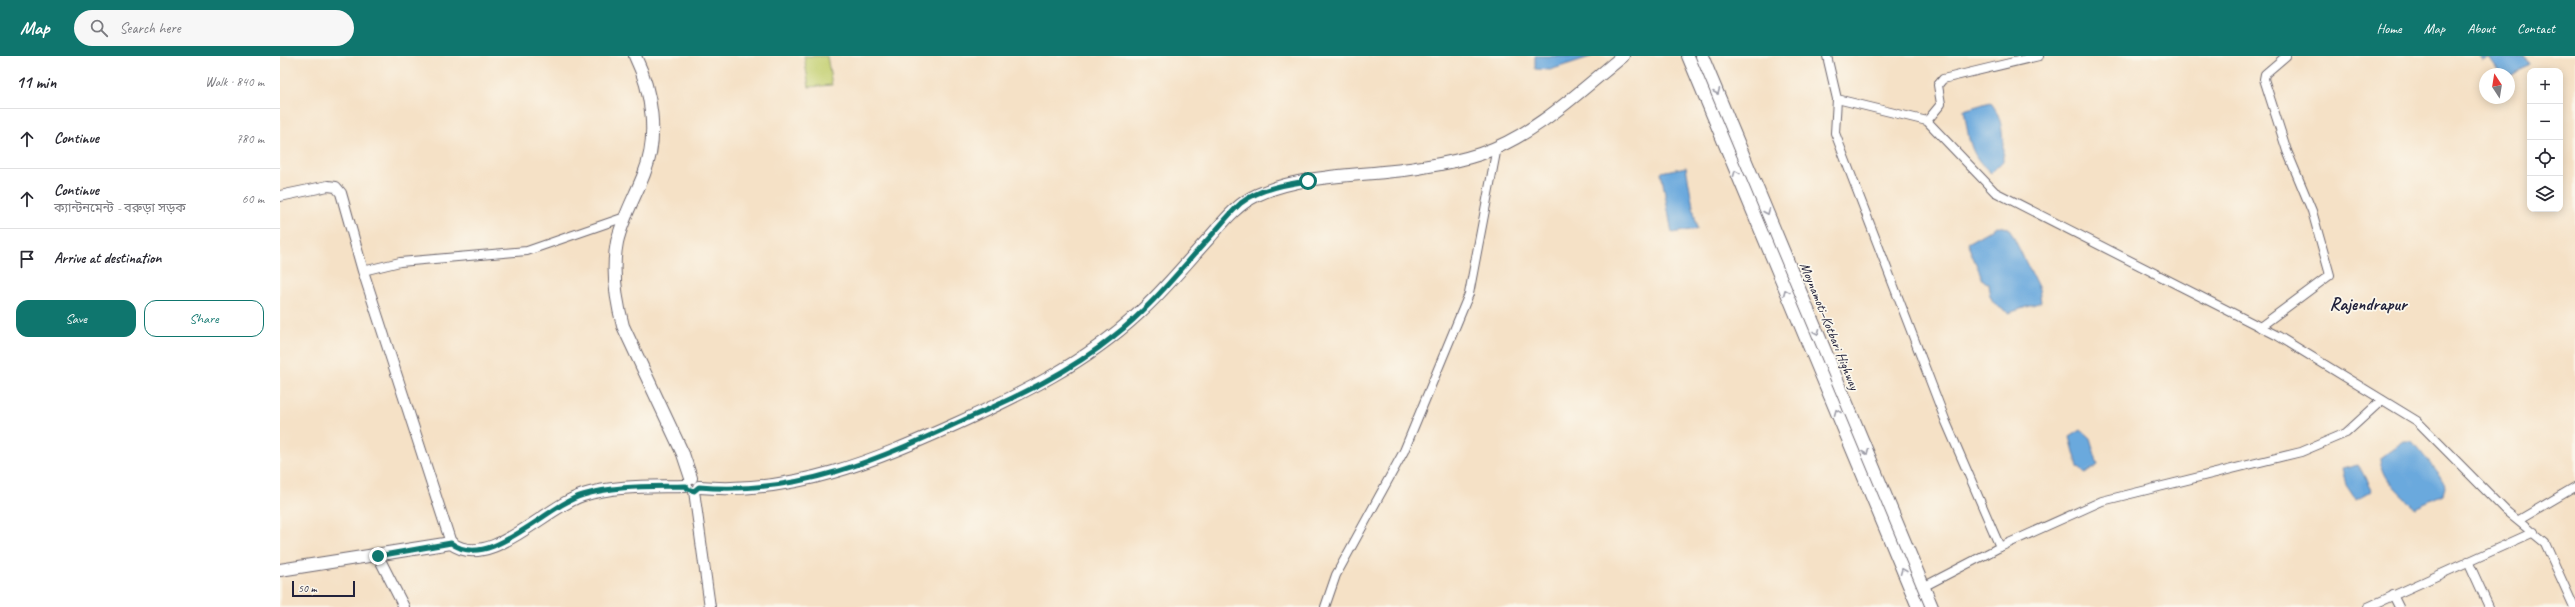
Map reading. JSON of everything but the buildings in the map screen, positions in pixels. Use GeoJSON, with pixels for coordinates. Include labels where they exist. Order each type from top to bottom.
{"type":"FeatureCollection","features":[{"type":"Feature","properties":{"kind":"main road"},"geometry":{"type":"LineString","coordinates":[[634,56],[647,93],[653,130],[652,154],[625,217],[617,243],[616,273],[618,306],[623,326],[683,454],[693,486]]}},
{"type":"Feature","properties":{"kind":"main road"},"geometry":{"type":"LineString","coordinates":[[280,570],[378,556],[451,543],[458,549],[485,551],[501,544],[567,500],[601,490],[622,487],[693,486],[723,489],[799,482],[838,472],[933,434],[1023,394],[1114,337],[1146,307],[1242,203],[1257,195],[1290,184],[1422,168],[1462,159],[1497,147],[1536,124],[1624,56]]}},
{"type":"Feature","properties":{"kind":"main road","name":"Moynamoti–Kotbari Highway"},"geometry":{"type":"LineString","coordinates":[[1688,56],[1833,387],[1932,607]]}},
{"type":"Feature","properties":{"kind":"main road","name":"Moynamoti–Kotbari Highway"},"geometry":{"type":"LineString","coordinates":[[1702,56],[1918,607]]}},
{"type":"Feature","properties":{"kind":"street"},"geometry":{"type":"LineString","coordinates":[[1827,56],[1837,100],[1835,133],[1946,422],[2000,547]]}},
{"type":"Feature","properties":{"kind":"street"},"geometry":{"type":"LineString","coordinates":[[1928,121],[1941,104],[1938,85],[1943,79],[2039,56]]}},
{"type":"Feature","properties":{"kind":"street"},"geometry":{"type":"LineString","coordinates":[[2260,327],[2330,275],[2312,211],[2287,151],[2264,79],[2265,74],[2286,56]]}},
{"type":"Feature","properties":{"kind":"street"},"geometry":{"type":"LineString","coordinates":[[1837,100],[1928,121],[1995,192],[2260,327],[2416,421],[2506,511],[2534,532],[2552,555],[2574,607]]}},
{"type":"Feature","properties":{"kind":"street"},"geometry":{"type":"LineString","coordinates":[[1325,607],[1336,575],[1404,451],[1469,294],[1497,147]]}},
{"type":"Feature","properties":{"kind":"street"},"geometry":{"type":"LineString","coordinates":[[280,196],[328,186],[336,187],[341,193],[362,271],[451,543]]}},
{"type":"Feature","properties":{"kind":"street"},"geometry":{"type":"LineString","coordinates":[[362,271],[400,262],[498,256],[527,251],[625,217]]}},
{"type":"Feature","properties":{"kind":"street"},"geometry":{"type":"LineString","coordinates":[[1923,586],[2000,547],[2102,501],[2301,452],[2346,433],[2382,400]]}},
{"type":"Feature","properties":{"kind":"street"},"geometry":{"type":"LineString","coordinates":[[693,486],[710,607]]}},
{"type":"Feature","properties":{"kind":"street"},"geometry":{"type":"LineString","coordinates":[[2519,520],[2575,487]]}},
{"type":"Feature","properties":{"kind":"street"},"geometry":{"type":"LineString","coordinates":[[2368,607],[2534,532]]}},
{"type":"Feature","properties":{"kind":"street"},"geometry":{"type":"LineString","coordinates":[[378,556],[404,607]]}},
{"type":"Feature","properties":{"kind":"street"},"geometry":{"type":"LineString","coordinates":[[2468,561],[2489,607]]}},
{"type":"Feature","properties":{"kind":"street"},"geometry":{"type":"LineString","coordinates":[[2393,595],[2398,607]]}},
{"type":"Feature","properties":{"kind":"green space"},"geometry":{"type":"Polygon","coordinates":[[[804,56],[827,56],[832,85],[809,87],[804,56]]]}},
{"type":"Feature","properties":{"kind":"water"},"geometry":{"type":"Polygon","coordinates":[[[1535,56],[1593,56],[1550,70],[1535,69],[1535,56]]]}},
{"type":"Feature","properties":{"kind":"water"},"geometry":{"type":"Polygon","coordinates":[[[2479,56],[2524,56],[2529,64],[2515,73],[2515,68],[2497,68],[2489,57],[2482,60],[2479,56]]]}},
{"type":"Feature","properties":{"kind":"water"},"geometry":{"type":"Polygon","coordinates":[[[1990,102],[1998,115],[2002,130],[2003,145],[2003,161],[1991,173],[1983,166],[1974,152],[1969,137],[1964,110],[1990,102]]]}},
{"type":"Feature","properties":{"kind":"water"},"geometry":{"type":"Polygon","coordinates":[[[1686,167],[1697,229],[1672,233],[1661,172],[1686,167]]]}},
{"type":"Feature","properties":{"kind":"water"},"geometry":{"type":"Polygon","coordinates":[[[1997,226],[2009,228],[2039,289],[2041,302],[2009,313],[1996,305],[1992,299],[1988,284],[1983,280],[1967,243],[1997,226]]]}},
{"type":"Feature","properties":{"kind":"water"},"geometry":{"type":"Polygon","coordinates":[[[2081,430],[2090,438],[2098,465],[2085,474],[2078,467],[2070,437],[2081,430]]]}},
{"type":"Feature","properties":{"kind":"water"},"geometry":{"type":"Polygon","coordinates":[[[2404,441],[2412,441],[2444,481],[2445,487],[2443,494],[2415,507],[2392,485],[2384,472],[2382,464],[2381,457],[2404,441]]]}},
{"type":"Feature","properties":{"kind":"water"},"geometry":{"type":"Polygon","coordinates":[[[2358,464],[2372,491],[2356,500],[2346,485],[2342,468],[2358,464]]]}},
{"type":"Feature","properties":{"kind":"district","name":"Rajendrapur"},"geometry":{"type":"Point","coordinates":[2368,304]}},
{"type":"Feature","properties":{"kind":"route"},"geometry":{"type":"LineString","coordinates":[[378,556],[413,551],[451,543],[458,549],[485,551],[501,544],[567,500],[601,490],[622,487],[686,486],[691,491],[694,491],[699,487],[723,489],[759,486],[799,482],[861,465],[1023,394],[1081,360],[1114,337],[1146,307],[1242,203],[1272,189],[1308,181]]}}]}
